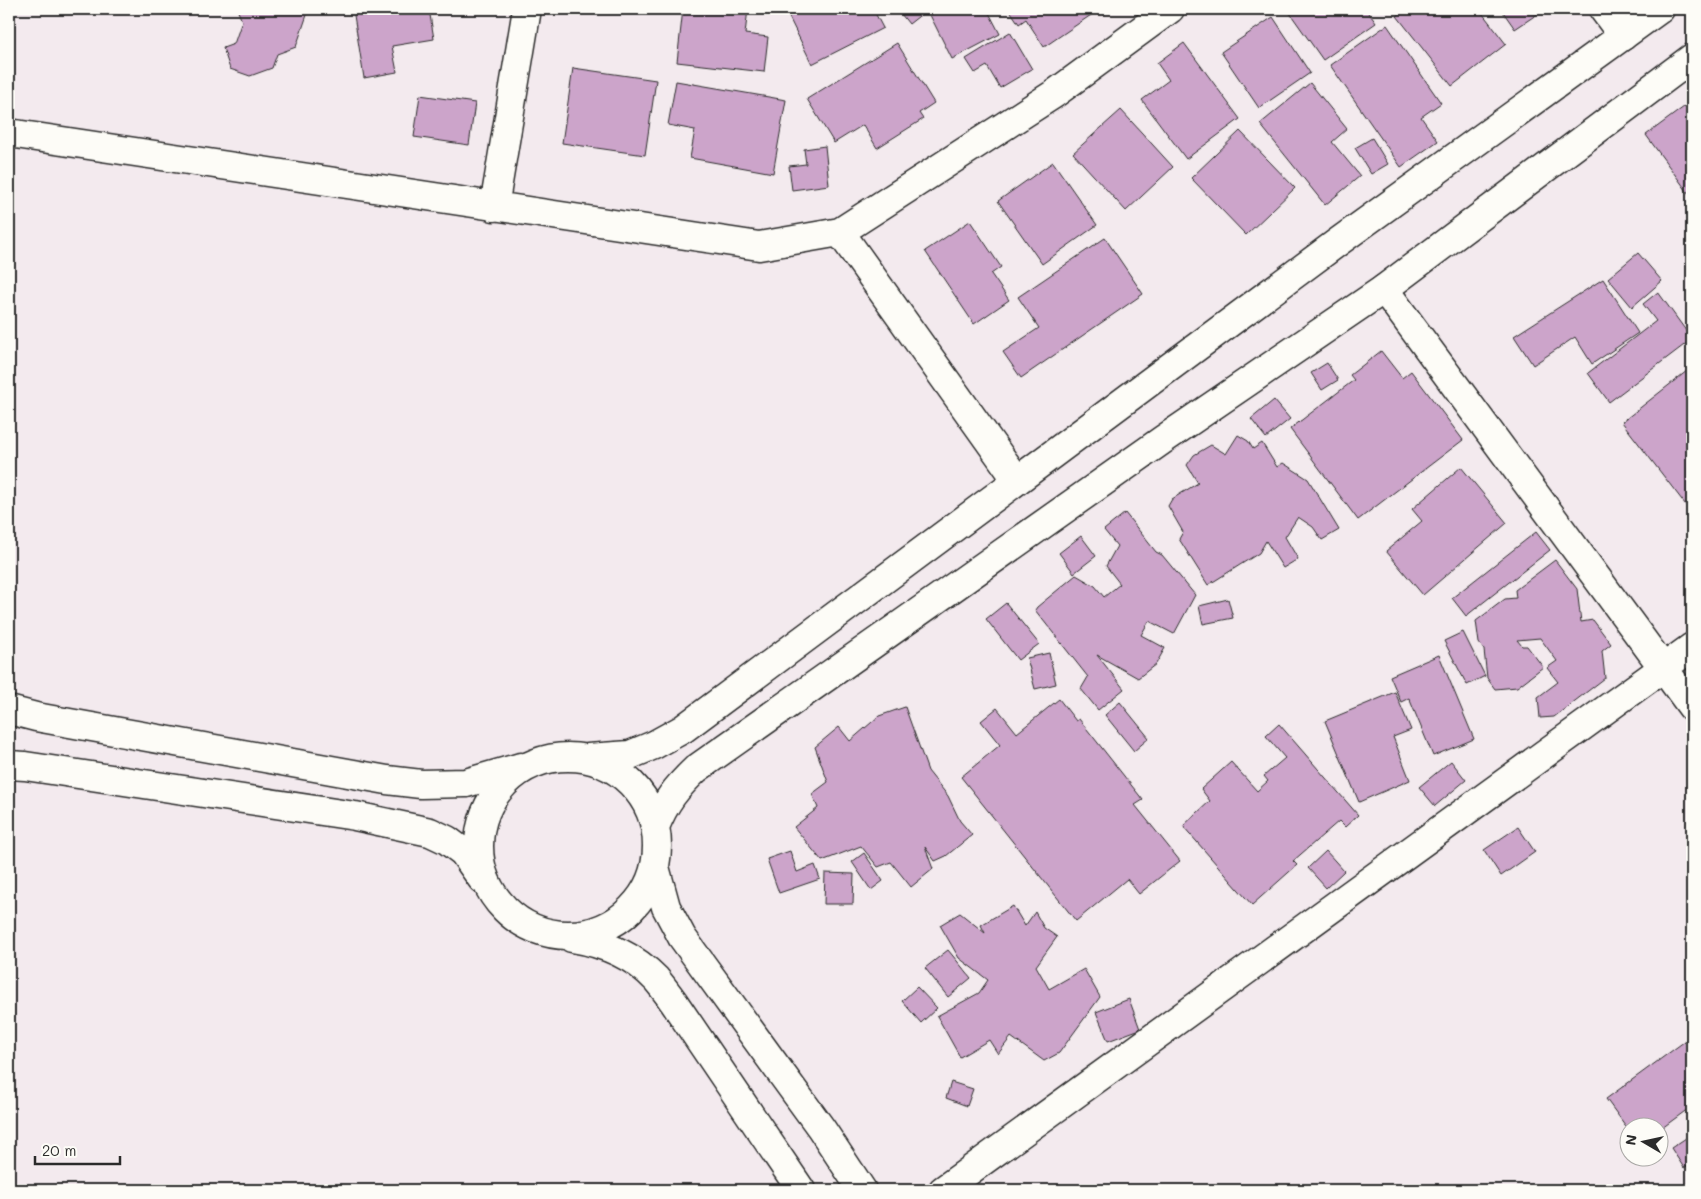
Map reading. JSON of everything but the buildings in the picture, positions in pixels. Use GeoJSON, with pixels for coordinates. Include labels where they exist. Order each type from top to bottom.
{"type":"FeatureCollection","features":[{"type":"Feature","properties":{"kind":"street"},"geometry":{"type":"LineString","coordinates":[[494,207],[527,9]]}},
{"type":"Feature","properties":{"kind":"street"},"geometry":{"type":"LineString","coordinates":[[9,134],[759,246],[840,232],[1054,94],[1170,9]]}},
{"type":"Feature","properties":{"kind":"street"},"geometry":{"type":"LineString","coordinates":[[1603,9],[1623,36]]}},
{"type":"Feature","properties":{"kind":"street"},"geometry":{"type":"LineString","coordinates":[[9,710],[36,717],[358,775],[421,784],[466,783],[555,757],[588,758],[630,755],[654,745],[683,729],[1346,236],[1660,9]]}},
{"type":"Feature","properties":{"kind":"street"},"geometry":{"type":"LineString","coordinates":[[655,827],[663,808],[678,787],[696,769],[1156,445],[1384,289],[1692,58]]}},
{"type":"Feature","properties":{"kind":"street"},"geometry":{"type":"LineString","coordinates":[[840,232],[1017,480]]}},
{"type":"Feature","properties":{"kind":"street"},"geometry":{"type":"LineString","coordinates":[[1384,289],[1692,707]]}},
{"type":"Feature","properties":{"kind":"street"},"geometry":{"type":"LineString","coordinates":[[943,1190],[1692,647]]}},
{"type":"Feature","properties":{"kind":"street"},"geometry":{"type":"LineString","coordinates":[[566,936],[590,933],[612,924],[631,909],[646,890],[655,867],[657,847],[655,827],[646,803],[632,783],[612,768],[588,758]]}},
{"type":"Feature","properties":{"kind":"street"},"geometry":{"type":"LineString","coordinates":[[486,884],[478,857],[479,829],[489,803],[506,780],[530,764]]}},
{"type":"Feature","properties":{"kind":"street"},"geometry":{"type":"LineString","coordinates":[[9,765],[356,816],[430,832],[447,840],[463,852],[496,901],[510,916],[546,934],[592,941],[615,950],[655,978],[673,1001],[800,1190]]}},
{"type":"Feature","properties":{"kind":"street"},"geometry":{"type":"LineString","coordinates":[[655,867],[666,907],[682,937],[821,1128],[862,1190]]}}]}
